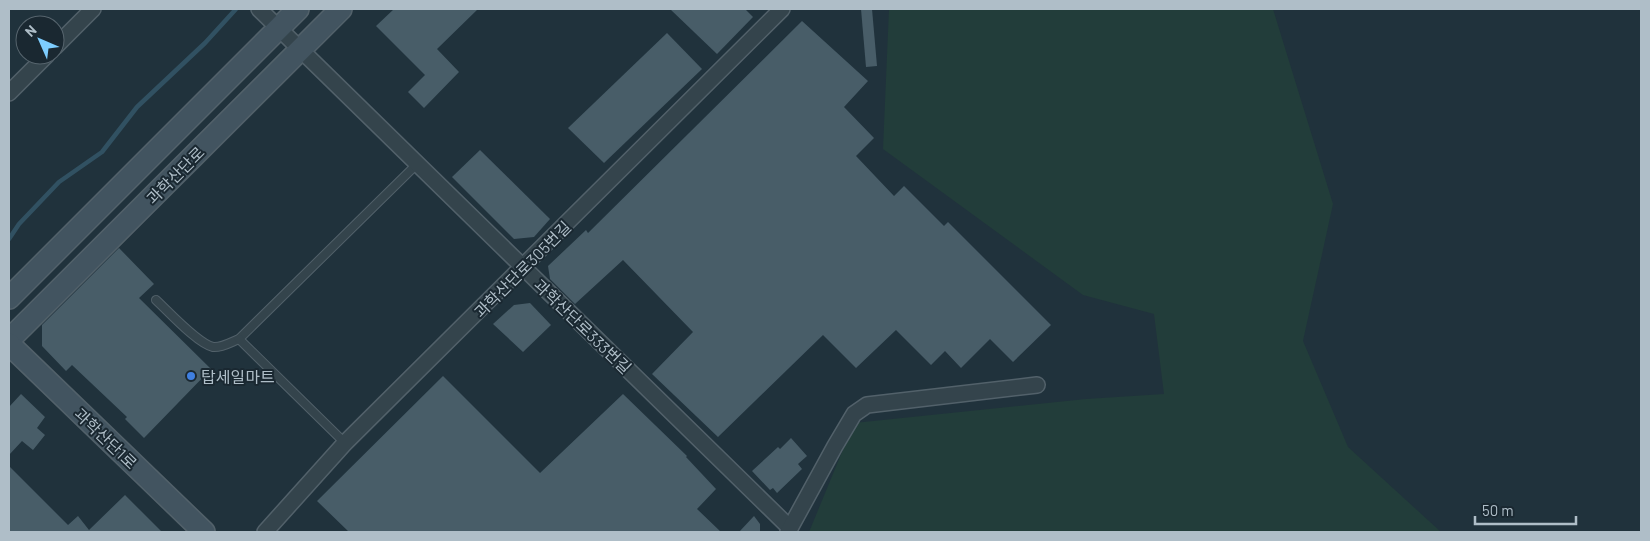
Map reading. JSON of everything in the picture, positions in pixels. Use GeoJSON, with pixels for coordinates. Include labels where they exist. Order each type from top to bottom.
{"type":"FeatureCollection","features":[{"type":"Feature","properties":{"kind":"main road","name":"과학산단로"},"geometry":{"type":"LineString","coordinates":[[9,342],[289,39],[298,9]]}},
{"type":"Feature","properties":{"kind":"main road","name":"과학산단로"},"geometry":{"type":"LineString","coordinates":[[9,298],[289,39],[341,9]]}},
{"type":"Feature","properties":{"kind":"main road","name":"과학산단1로"},"geometry":{"type":"LineString","coordinates":[[9,342],[204,532]]}},
{"type":"Feature","properties":{"kind":"street"},"geometry":{"type":"LineString","coordinates":[[65,37],[93,9]]}},
{"type":"Feature","properties":{"kind":"street","name":"과학산단로333번길"},"geometry":{"type":"LineString","coordinates":[[259,9],[789,530],[854,414],[867,406],[1037,385]]}},
{"type":"Feature","properties":{"kind":"street","name":"과학산단로305번길"},"geometry":{"type":"LineString","coordinates":[[265,532],[345,443],[782,9]]}},
{"type":"Feature","properties":{"kind":"street"},"geometry":{"type":"LineString","coordinates":[[9,93],[37,65]]}},
{"type":"Feature","properties":{"kind":"lane"},"geometry":{"type":"LineString","coordinates":[[156,300],[198,339],[211,346],[220,347],[239,339],[417,164]]}},
{"type":"Feature","properties":{"kind":"lane"},"geometry":{"type":"LineString","coordinates":[[239,339],[345,443]]}},
{"type":"Feature","properties":{"kind":"green space"},"geometry":{"type":"Polygon","coordinates":[[[889,9],[1273,9],[1333,204],[1303,341],[1348,447],[1441,532],[809,532],[854,423],[1086,399],[1164,394],[1154,314],[1083,295],[883,149],[889,9]]]}},
{"type":"Feature","properties":{"kind":"building"},"geometry":{"type":"Polygon","coordinates":[[[394,9],[478,9],[437,49],[459,72],[424,108],[408,92],[425,75],[376,26],[394,9]]]}},
{"type":"Feature","properties":{"kind":"building"},"geometry":{"type":"Polygon","coordinates":[[[670,9],[745,9],[753,17],[717,54],[670,9]]]}},
{"type":"Feature","properties":{"kind":"building"},"geometry":{"type":"Polygon","coordinates":[[[861,9],[872,9],[877,66],[866,67],[861,9]]]}},
{"type":"Feature","properties":{"kind":"building"},"geometry":{"type":"Polygon","coordinates":[[[802,21],[868,81],[844,107],[874,138],[856,156],[894,196],[904,186],[944,226],[948,222],[1051,325],[1013,362],[990,339],[961,368],[945,351],[931,365],[896,330],[856,368],[823,335],[718,437],[652,374],[693,332],[623,260],[575,304],[550,279],[548,266],[586,230],[588,233],[802,21]]]}},
{"type":"Feature","properties":{"kind":"building"},"geometry":{"type":"Polygon","coordinates":[[[667,33],[702,69],[604,163],[568,128],[667,33]]]}},
{"type":"Feature","properties":{"kind":"building"},"geometry":{"type":"Polygon","coordinates":[[[480,150],[550,219],[534,237],[514,239],[452,177],[480,150]]]}},
{"type":"Feature","properties":{"kind":"building"},"geometry":{"type":"Polygon","coordinates":[[[119,248],[154,284],[139,298],[211,369],[144,438],[125,419],[127,417],[72,365],[66,371],[42,346],[42,325],[119,248]]]}},
{"type":"Feature","properties":{"kind":"building"},"geometry":{"type":"Polygon","coordinates":[[[530,303],[551,325],[523,352],[493,324],[514,305],[530,303]]]}},
{"type":"Feature","properties":{"kind":"building"},"geometry":{"type":"Polygon","coordinates":[[[443,376],[540,473],[623,394],[687,456],[716,489],[697,509],[721,532],[349,532],[317,501],[443,376]]]}},
{"type":"Feature","properties":{"kind":"building"},"geometry":{"type":"Polygon","coordinates":[[[21,394],[45,417],[37,428],[45,435],[33,450],[22,441],[9,455],[9,407],[21,394]]]}},
{"type":"Feature","properties":{"kind":"building"},"geometry":{"type":"Polygon","coordinates":[[[791,438],[807,456],[798,464],[802,469],[777,493],[773,488],[770,490],[752,471],[778,447],[780,449],[791,438]]]}},
{"type":"Feature","properties":{"kind":"building"},"geometry":{"type":"Polygon","coordinates":[[[9,466],[68,525],[78,516],[89,530],[125,495],[162,532],[9,532],[9,466]]]}},
{"type":"Feature","properties":{"kind":"building"},"geometry":{"type":"Polygon","coordinates":[[[754,516],[760,524],[760,532],[739,532],[754,516]]]}},
{"type":"Feature","properties":{"kind":"waterway"},"geometry":{"type":"LineString","coordinates":[[9,239],[19,224],[59,182],[102,152],[137,107],[205,43],[236,9]]}},
{"type":"Feature","properties":{"kind":"place","name":"탑세일마트"},"geometry":{"type":"Point","coordinates":[191,376]}}]}
